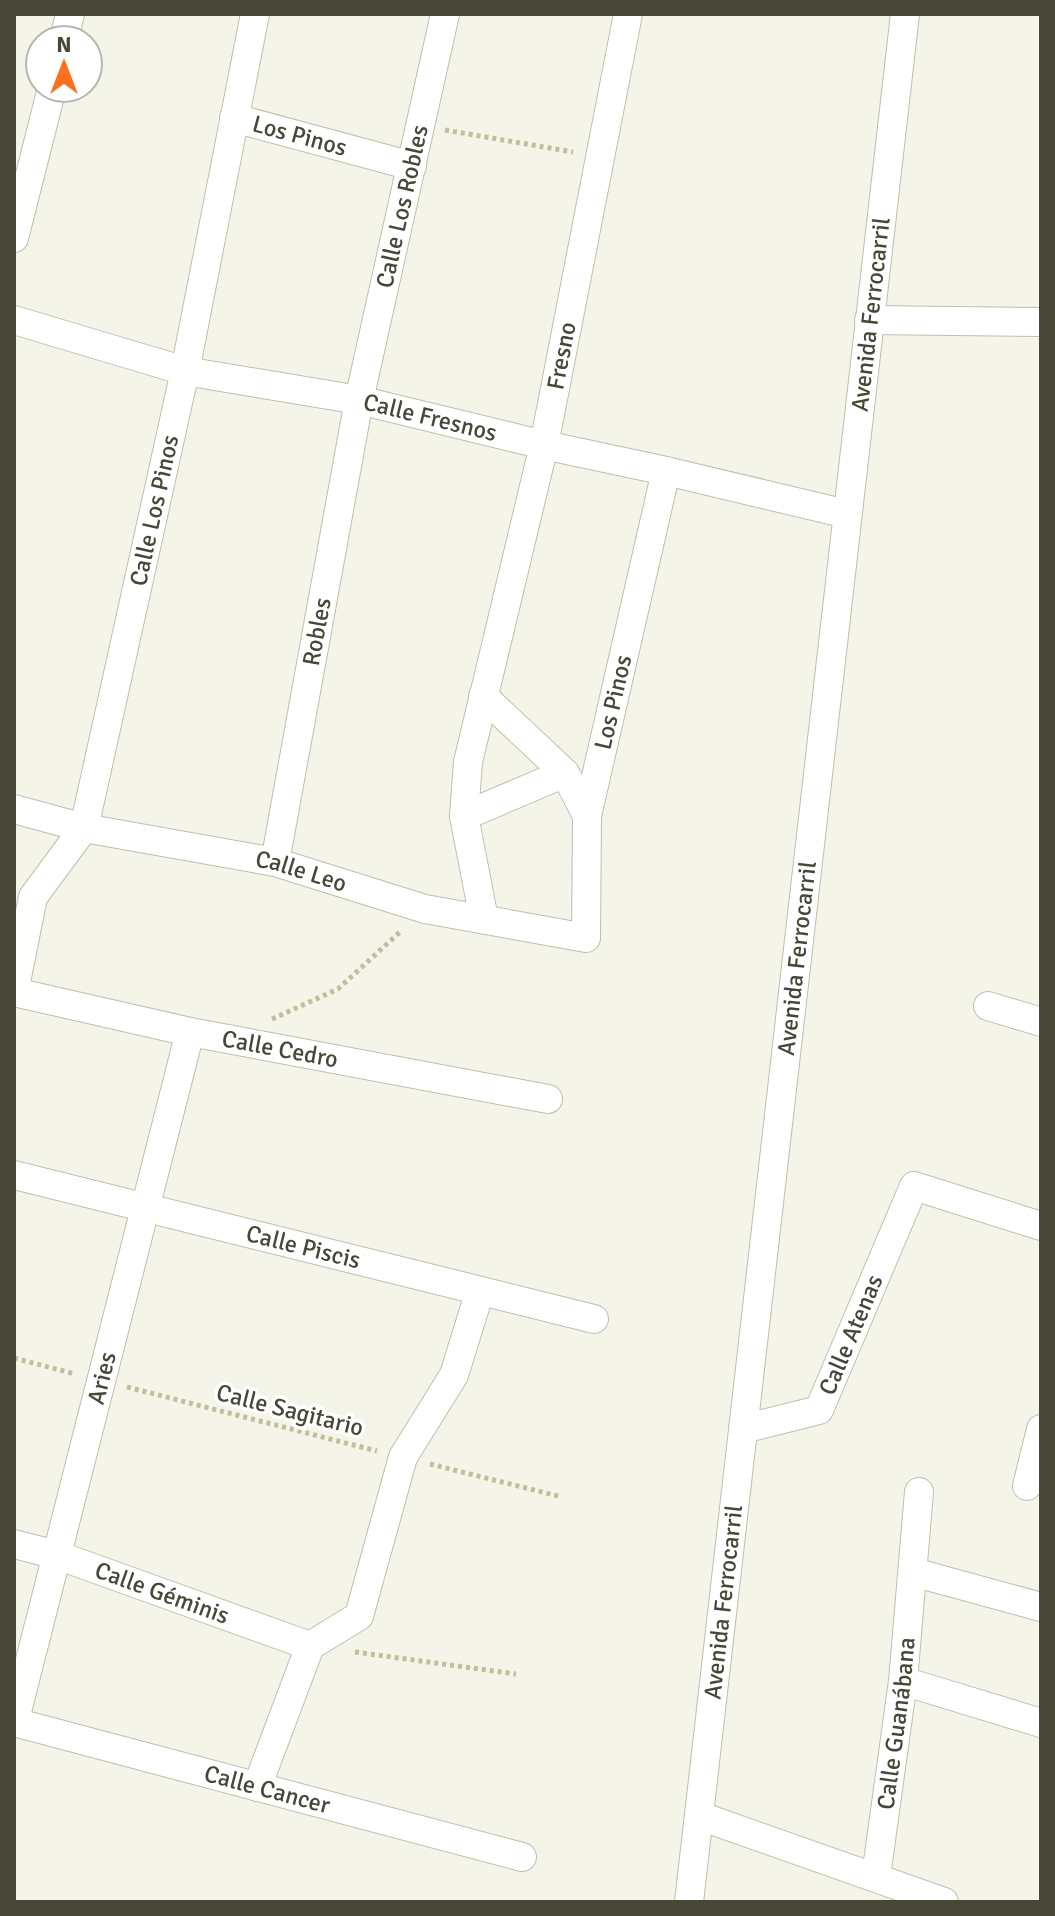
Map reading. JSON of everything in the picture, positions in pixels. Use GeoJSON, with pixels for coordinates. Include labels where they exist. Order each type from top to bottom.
{"type":"FeatureCollection","features":[{"type":"Feature","properties":{"kind":"street","name":"Calle Los Pinos"},"geometry":{"type":"LineString","coordinates":[[14,992],[33,897],[84,828],[185,371],[255,14]]}},
{"type":"Feature","properties":{"kind":"street","name":"Calle Los Robles"},"geometry":{"type":"LineString","coordinates":[[359,400],[445,14]]}},
{"type":"Feature","properties":{"kind":"street","name":"Fresno"},"geometry":{"type":"LineString","coordinates":[[484,919],[464,816],[468,762],[544,445],[628,14]]}},
{"type":"Feature","properties":{"kind":"street","name":"Avenida Ferrocarril"},"geometry":{"type":"LineString","coordinates":[[689,1902],[905,14]]}},
{"type":"Feature","properties":{"kind":"street"},"geometry":{"type":"LineString","coordinates":[[14,238],[48,104]]}},
{"type":"Feature","properties":{"kind":"street","name":"Los Pinos"},"geometry":{"type":"LineString","coordinates":[[234,118],[412,166]]}},
{"type":"Feature","properties":{"kind":"street","name":"Calle Fresnos"},"geometry":{"type":"LineString","coordinates":[[14,320],[185,371],[359,400],[847,514]]}},
{"type":"Feature","properties":{"kind":"street"},"geometry":{"type":"LineString","coordinates":[[869,320],[1041,322]]}},
{"type":"Feature","properties":{"kind":"street","name":"Robles"},"geometry":{"type":"LineString","coordinates":[[275,862],[359,400]]}},
{"type":"Feature","properties":{"kind":"street","name":"Los Pinos"},"geometry":{"type":"LineString","coordinates":[[586,938],[587,816],[666,471]]}},
{"type":"Feature","properties":{"kind":"street"},"geometry":{"type":"LineString","coordinates":[[483,696],[565,773],[587,816]]}},
{"type":"Feature","properties":{"kind":"street"},"geometry":{"type":"LineString","coordinates":[[464,816],[565,773]]}},
{"type":"Feature","properties":{"kind":"street","name":"Calle Leo"},"geometry":{"type":"LineString","coordinates":[[14,809],[84,828],[275,862],[425,909],[586,938]]}},
{"type":"Feature","properties":{"kind":"street","name":"Calle Cedro"},"geometry":{"type":"LineString","coordinates":[[14,992],[190,1032],[548,1099]]}},
{"type":"Feature","properties":{"kind":"street"},"geometry":{"type":"LineString","coordinates":[[988,1006],[1041,1022]]}},
{"type":"Feature","properties":{"kind":"street","name":"Aries"},"geometry":{"type":"LineString","coordinates":[[14,1722],[190,1032]]}},
{"type":"Feature","properties":{"kind":"street","name":"Calle Piscis"},"geometry":{"type":"LineString","coordinates":[[14,1175],[594,1319]]}},
{"type":"Feature","properties":{"kind":"street","name":"Calle Atenas"},"geometry":{"type":"LineString","coordinates":[[743,1429],[819,1410],[914,1186],[1041,1226]]}},
{"type":"Feature","properties":{"kind":"street"},"geometry":{"type":"LineString","coordinates":[[257,1787],[310,1646],[359,1616],[403,1457],[454,1375],[480,1291]]}},
{"type":"Feature","properties":{"kind":"street"},"geometry":{"type":"LineString","coordinates":[[1027,1486],[1041,1429]]}},
{"type":"Feature","properties":{"kind":"street","name":"Calle Guanábana"},"geometry":{"type":"LineString","coordinates":[[876,1876],[903,1681],[919,1492]]}},
{"type":"Feature","properties":{"kind":"street","name":"Calle Géminis"},"geometry":{"type":"LineString","coordinates":[[14,1544],[57,1555],[310,1646]]}},
{"type":"Feature","properties":{"kind":"street"},"geometry":{"type":"LineString","coordinates":[[913,1572],[1041,1607]]}},
{"type":"Feature","properties":{"kind":"street"},"geometry":{"type":"LineString","coordinates":[[903,1681],[1041,1723]]}},
{"type":"Feature","properties":{"kind":"street","name":"Calle Cancer"},"geometry":{"type":"LineString","coordinates":[[14,1722],[522,1857]]}},
{"type":"Feature","properties":{"kind":"street"},"geometry":{"type":"LineString","coordinates":[[700,1816],[944,1902]]}},
{"type":"Feature","properties":{"kind":"path"},"geometry":{"type":"LineString","coordinates":[[421,126],[600,157]]}},
{"type":"Feature","properties":{"kind":"path"},"geometry":{"type":"LineString","coordinates":[[230,1038],[338,989],[425,909]]}},
{"type":"Feature","properties":{"kind":"path","name":"Calle Sagitario"},"geometry":{"type":"LineString","coordinates":[[14,1358],[558,1496]]}},
{"type":"Feature","properties":{"kind":"path"},"geometry":{"type":"LineString","coordinates":[[310,1646],[516,1674]]}}]}
